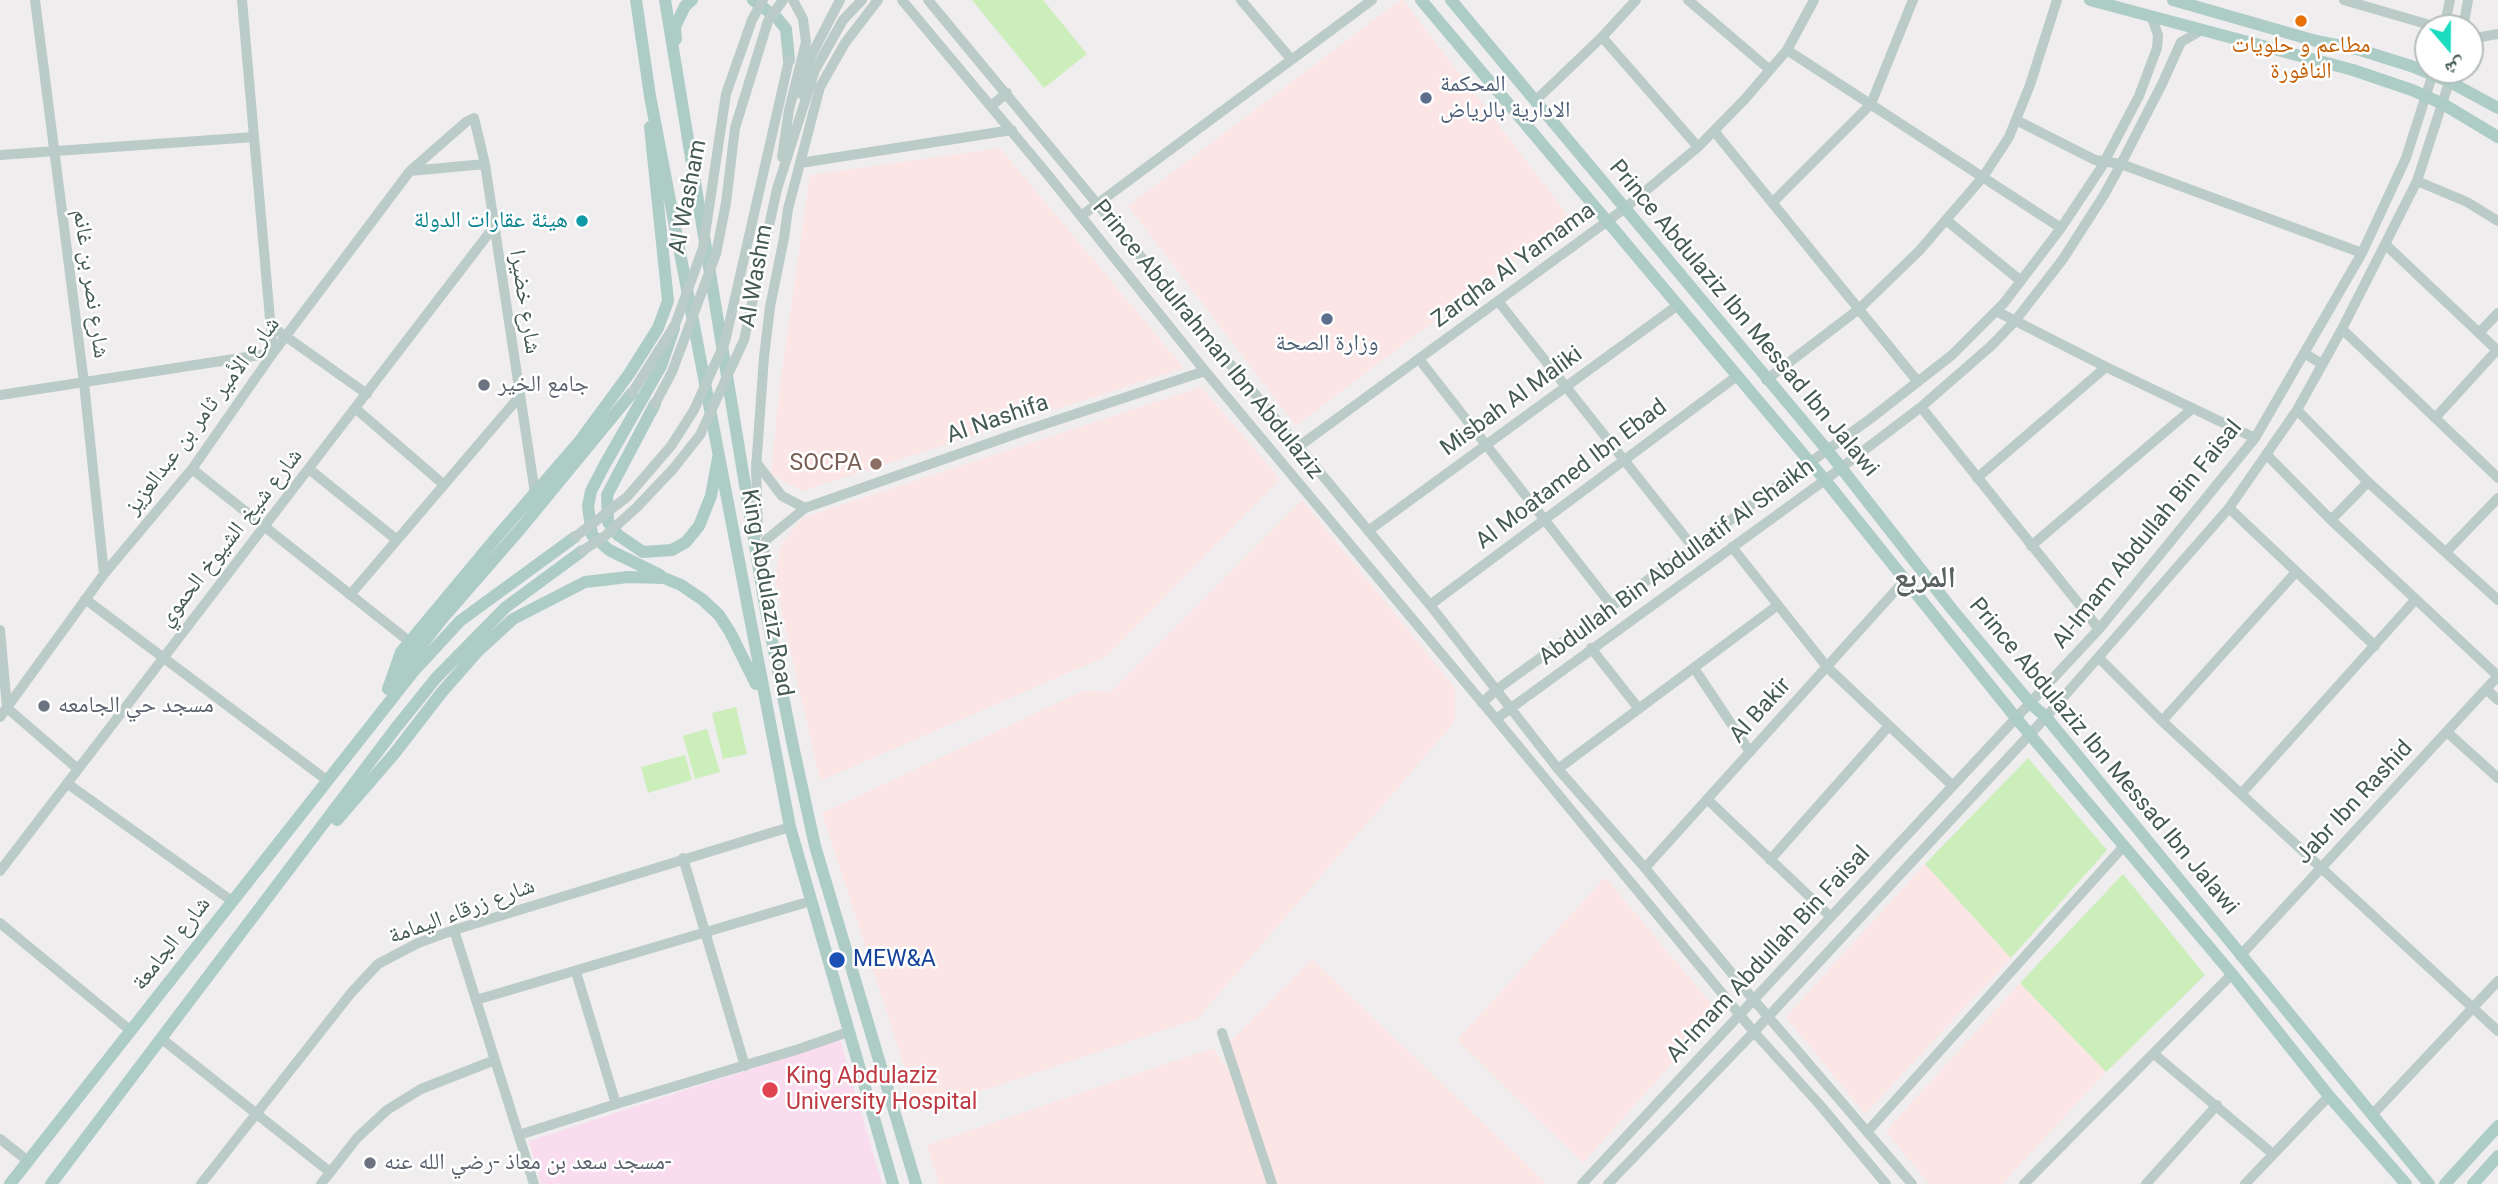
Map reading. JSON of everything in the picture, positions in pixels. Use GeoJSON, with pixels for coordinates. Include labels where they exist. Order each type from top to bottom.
{"type":"FeatureCollection","features":[{"type":"Feature","properties":{"kind":"main road","name":"King Abdulaziz Road"},"geometry":{"type":"LineString","coordinates":[[636,0],[650,96],[790,827],[893,1184]]}},
{"type":"Feature","properties":{"kind":"main road","name":"King Abdulaziz Road"},"geometry":{"type":"LineString","coordinates":[[665,0],[760,579],[813,835],[916,1184]]}},
{"type":"Feature","properties":{"kind":"main road"},"geometry":{"type":"LineString","coordinates":[[678,78],[675,27],[685,6],[692,0]]}},
{"type":"Feature","properties":{"kind":"main road"},"geometry":{"type":"LineString","coordinates":[[753,0],[777,18],[786,29],[789,60]]}},
{"type":"Feature","properties":{"kind":"main road","name":"Prince Abdulaziz Ibn Messad Ibn Jalawi"},"geometry":{"type":"LineString","coordinates":[[1421,0],[1825,480],[2016,718],[2232,974],[2329,1096],[2406,1184]]}},
{"type":"Feature","properties":{"kind":"main road","name":"Prince Abdulaziz Ibn Messad Ibn Jalawi"},"geometry":{"type":"LineString","coordinates":[[1451,0],[1828,452],[2031,704],[2046,717],[2429,1184]]}},
{"type":"Feature","properties":{"kind":"main road"},"geometry":{"type":"LineString","coordinates":[[2090,0],[2353,70],[2443,104],[2498,137]]}},
{"type":"Feature","properties":{"kind":"main road"},"geometry":{"type":"LineString","coordinates":[[2172,0],[2191,3],[2316,41],[2357,49],[2414,66]]}},
{"type":"Feature","properties":{"kind":"main road"},"geometry":{"type":"LineString","coordinates":[[2463,84],[2498,108]]}},
{"type":"Feature","properties":{"kind":"main road"},"geometry":{"type":"LineString","coordinates":[[368,730],[388,689],[401,652],[579,442],[629,374],[658,328],[668,301],[650,144],[650,96]]}},
{"type":"Feature","properties":{"kind":"main road"},"geometry":{"type":"LineString","coordinates":[[675,325],[661,366],[591,491],[588,506],[592,535],[609,550],[681,585],[719,615],[747,663],[767,713]]}},
{"type":"Feature","properties":{"kind":"main road"},"geometry":{"type":"LineString","coordinates":[[388,689],[442,619],[632,393]]}},
{"type":"Feature","properties":{"kind":"main road"},"geometry":{"type":"LineString","coordinates":[[655,404],[607,495],[608,522],[629,544],[643,552],[657,552],[672,550],[686,542],[699,526],[711,496],[719,451]]}},
{"type":"Feature","properties":{"kind":"main road"},"geometry":{"type":"LineString","coordinates":[[368,730],[390,700],[460,621],[575,537]]}},
{"type":"Feature","properties":{"kind":"main road"},"geometry":{"type":"LineString","coordinates":[[51,1184],[436,678],[497,615],[582,551]]}},
{"type":"Feature","properties":{"kind":"main road"},"geometry":{"type":"LineString","coordinates":[[281,883],[394,754],[478,651],[513,619],[585,582],[628,577],[664,578]]}},
{"type":"Feature","properties":{"kind":"main road","name":"شارع الجامعة"},"geometry":{"type":"LineString","coordinates":[[10,1184],[368,730]]}},
{"type":"Feature","properties":{"kind":"main road"},"geometry":{"type":"LineString","coordinates":[[2445,1184],[2498,1126]]}},
{"type":"Feature","properties":{"kind":"main road"},"geometry":{"type":"LineString","coordinates":[[2473,1184],[2495,1165]]}},
{"type":"Feature","properties":{"kind":"street","name":"شارع نصر بن غانم"},"geometry":{"type":"LineString","coordinates":[[36,0],[84,383],[104,574]]}},
{"type":"Feature","properties":{"kind":"street"},"geometry":{"type":"LineString","coordinates":[[0,395],[274,353],[242,0]]}},
{"type":"Feature","properties":{"kind":"street","name":"Al Washam"},"geometry":{"type":"LineString","coordinates":[[632,393],[675,325],[703,248],[726,94],[752,20],[762,0]]}},
{"type":"Feature","properties":{"kind":"street"},"geometry":{"type":"LineString","coordinates":[[655,404],[672,372],[716,254],[726,203],[735,128],[768,21],[783,0]]}},
{"type":"Feature","properties":{"kind":"street"},"geometry":{"type":"LineString","coordinates":[[777,189],[789,110],[806,42],[803,19],[793,0]]}},
{"type":"Feature","properties":{"kind":"street"},"geometry":{"type":"LineString","coordinates":[[582,551],[605,536],[636,507],[700,435],[744,340],[777,189],[810,58],[840,0]]}},
{"type":"Feature","properties":{"kind":"street"},"geometry":{"type":"LineString","coordinates":[[777,189],[815,70],[843,20],[862,0]]}},
{"type":"Feature","properties":{"kind":"street","name":"Al Washm"},"geometry":{"type":"LineString","coordinates":[[760,579],[756,462],[770,307],[788,209],[820,87],[845,43],[878,0]]}},
{"type":"Feature","properties":{"kind":"street","name":"Prince Abdulrahman Ibn Abdulaziz"},"geometry":{"type":"LineString","coordinates":[[902,0],[1012,130],[1205,371],[1496,719]]}},
{"type":"Feature","properties":{"kind":"street","name":"Prince Abdulrahman Ibn Abdulaziz"},"geometry":{"type":"LineString","coordinates":[[928,0],[1430,605],[1511,708]]}},
{"type":"Feature","properties":{"kind":"street"},"geometry":{"type":"LineString","coordinates":[[1241,0],[1291,59]]}},
{"type":"Feature","properties":{"kind":"street"},"geometry":{"type":"LineString","coordinates":[[1081,216],[1372,0]]}},
{"type":"Feature","properties":{"kind":"street"},"geometry":{"type":"LineString","coordinates":[[1688,0],[1770,70]]}},
{"type":"Feature","properties":{"kind":"street","name":"Zarqha Al Yamama"},"geometry":{"type":"LineString","coordinates":[[1298,447],[1624,209],[1698,147],[1745,99],[1787,50],[1814,0]]}},
{"type":"Feature","properties":{"kind":"street"},"geometry":{"type":"LineString","coordinates":[[1772,203],[1871,104],[1913,0]]}},
{"type":"Feature","properties":{"kind":"street"},"geometry":{"type":"LineString","coordinates":[[1766,380],[1859,309],[1919,251],[1983,177],[2010,137],[2057,0]]}},
{"type":"Feature","properties":{"kind":"street"},"geometry":{"type":"LineString","coordinates":[[2344,0],[2414,20]]}},
{"type":"Feature","properties":{"kind":"street"},"geometry":{"type":"LineString","coordinates":[[1535,101],[1602,37],[1632,1]]}},
{"type":"Feature","properties":{"kind":"street","name":"Abdullah Bin Abdullatif Al Shaikh"},"geometry":{"type":"LineString","coordinates":[[1482,703],[1496,690],[1693,547],[1828,452],[1952,355],[1996,311],[2061,228],[2105,160],[2139,96],[2152,61],[2158,35],[2152,18]]}},
{"type":"Feature","properties":{"kind":"street","name":"Abdullah Bin Abdullatif Al Shaikh"},"geometry":{"type":"LineString","coordinates":[[1496,719],[1825,480],[1920,407],[1991,346],[2015,321],[2063,259],[2121,164],[2181,42],[2202,30]]}},
{"type":"Feature","properties":{"kind":"street"},"geometry":{"type":"LineString","coordinates":[[1602,37],[1698,147]]}},
{"type":"Feature","properties":{"kind":"street"},"geometry":{"type":"LineString","coordinates":[[1787,50],[2061,228]]}},
{"type":"Feature","properties":{"kind":"street"},"geometry":{"type":"LineString","coordinates":[[575,537],[627,497],[671,446],[694,410],[725,342],[789,60]]}},
{"type":"Feature","properties":{"kind":"street"},"geometry":{"type":"LineString","coordinates":[[2152,61],[2161,60],[2171,66]]}},
{"type":"Feature","properties":{"kind":"street","name":"Al-Imam Abdullah Bin Faisal"},"geometry":{"type":"LineString","coordinates":[[1583,1184],[2099,629],[2255,438],[2362,253],[2406,158],[2430,84]]}},
{"type":"Feature","properties":{"kind":"street","name":"Al-Imam Abdullah Bin Faisal"},"geometry":{"type":"LineString","coordinates":[[1608,1184],[1754,1032],[2046,717],[2229,508],[2297,410],[2342,329],[2417,181],[2449,84]]}},
{"type":"Feature","properties":{"kind":"street"},"geometry":{"type":"LineString","coordinates":[[991,106],[1007,93]]}},
{"type":"Feature","properties":{"kind":"street","name":"شارع خضيرا"},"geometry":{"type":"LineString","coordinates":[[474,118],[485,164],[535,493]]}},
{"type":"Feature","properties":{"kind":"street","name":"شارع الأمير ثامر بن عبدالعزيز"},"geometry":{"type":"LineString","coordinates":[[0,717],[104,574],[192,469],[274,353],[410,171],[474,118]]}},
{"type":"Feature","properties":{"kind":"street"},"geometry":{"type":"LineString","coordinates":[[2016,120],[2095,160],[2121,164],[2362,253]]}},
{"type":"Feature","properties":{"kind":"street"},"geometry":{"type":"LineString","coordinates":[[800,163],[1012,130]]}},
{"type":"Feature","properties":{"kind":"street"},"geometry":{"type":"LineString","coordinates":[[1714,131],[1918,382]]}},
{"type":"Feature","properties":{"kind":"street"},"geometry":{"type":"LineString","coordinates":[[0,155],[254,137]]}},
{"type":"Feature","properties":{"kind":"street"},"geometry":{"type":"LineString","coordinates":[[410,171],[485,164]]}},
{"type":"Feature","properties":{"kind":"street"},"geometry":{"type":"LineString","coordinates":[[2417,181],[2467,202],[2498,221]]}},
{"type":"Feature","properties":{"kind":"street"},"geometry":{"type":"LineString","coordinates":[[1946,220],[2021,281]]}},
{"type":"Feature","properties":{"kind":"street","name":"شارع شيخ الشيوخ الحموي"},"geometry":{"type":"LineString","coordinates":[[0,872],[493,228]]}},
{"type":"Feature","properties":{"kind":"street"},"geometry":{"type":"LineString","coordinates":[[2385,244],[2497,350],[2435,418]]}},
{"type":"Feature","properties":{"kind":"street"},"geometry":{"type":"LineString","coordinates":[[1498,301],[1693,547]]}},
{"type":"Feature","properties":{"kind":"street","name":"Misbah Al Maliki"},"geometry":{"type":"LineString","coordinates":[[1368,531],[1678,305]]}},
{"type":"Feature","properties":{"kind":"street"},"geometry":{"type":"LineString","coordinates":[[1996,311],[2255,438]]}},
{"type":"Feature","properties":{"kind":"street"},"geometry":{"type":"LineString","coordinates":[[2479,333],[2498,313]]}},
{"type":"Feature","properties":{"kind":"street"},"geometry":{"type":"LineString","coordinates":[[271,326],[367,394]]}},
{"type":"Feature","properties":{"kind":"street"},"geometry":{"type":"LineString","coordinates":[[2342,329],[2498,478]]}},
{"type":"Feature","properties":{"kind":"street"},"geometry":{"type":"LineString","coordinates":[[2304,353],[2322,364]]}},
{"type":"Feature","properties":{"kind":"street"},"geometry":{"type":"LineString","coordinates":[[1419,359],[1612,606]]}},
{"type":"Feature","properties":{"kind":"street"},"geometry":{"type":"LineString","coordinates":[[1977,478],[2106,367]]}},
{"type":"Feature","properties":{"kind":"street","name":"Al Nashifa"},"geometry":{"type":"LineString","coordinates":[[805,508],[1205,371]]}},
{"type":"Feature","properties":{"kind":"street","name":"Al Moatamed Ibn Ebad"},"geometry":{"type":"LineString","coordinates":[[1430,605],[1737,376]]}},
{"type":"Feature","properties":{"kind":"street"},"geometry":{"type":"LineString","coordinates":[[350,595],[519,397]]}},
{"type":"Feature","properties":{"kind":"street"},"geometry":{"type":"LineString","coordinates":[[1920,407],[2099,629]]}},
{"type":"Feature","properties":{"kind":"street"},"geometry":{"type":"LineString","coordinates":[[355,408],[443,484]]}},
{"type":"Feature","properties":{"kind":"street"},"geometry":{"type":"LineString","coordinates":[[2031,545],[2193,408]]}},
{"type":"Feature","properties":{"kind":"street"},"geometry":{"type":"LineString","coordinates":[[2297,410],[2368,482],[2498,600]]}},
{"type":"Feature","properties":{"kind":"street"},"geometry":{"type":"LineString","coordinates":[[2266,454],[2331,520],[2498,676]]}},
{"type":"Feature","properties":{"kind":"street"},"geometry":{"type":"LineString","coordinates":[[756,462],[782,496],[805,508],[766,540],[760,579]]}},
{"type":"Feature","properties":{"kind":"street"},"geometry":{"type":"LineString","coordinates":[[192,469],[410,642]]}},
{"type":"Feature","properties":{"kind":"street"},"geometry":{"type":"LineString","coordinates":[[309,469],[397,540]]}},
{"type":"Feature","properties":{"kind":"street"},"geometry":{"type":"LineString","coordinates":[[2331,520],[2368,482]]}},
{"type":"Feature","properties":{"kind":"street"},"geometry":{"type":"LineString","coordinates":[[2446,552],[2498,498]]}},
{"type":"Feature","properties":{"kind":"street"},"geometry":{"type":"LineString","coordinates":[[2229,508],[2375,646]]}},
{"type":"Feature","properties":{"kind":"street"},"geometry":{"type":"LineString","coordinates":[[1732,547],[1827,667],[1953,786]]}},
{"type":"Feature","properties":{"kind":"street"},"geometry":{"type":"LineString","coordinates":[[2162,721],[2295,572]]}},
{"type":"Feature","properties":{"kind":"street","name":"Al Bakir"},"geometry":{"type":"LineString","coordinates":[[1645,868],[1905,580]]}},
{"type":"Feature","properties":{"kind":"street"},"geometry":{"type":"LineString","coordinates":[[85,599],[328,781]]}},
{"type":"Feature","properties":{"kind":"street"},"geometry":{"type":"LineString","coordinates":[[2241,794],[2416,600]]}},
{"type":"Feature","properties":{"kind":"street"},"geometry":{"type":"LineString","coordinates":[[1558,769],[1778,605]]}},
{"type":"Feature","properties":{"kind":"street"},"geometry":{"type":"LineString","coordinates":[[0,630],[7,708],[78,769]]}},
{"type":"Feature","properties":{"kind":"street"},"geometry":{"type":"LineString","coordinates":[[1591,648],[1639,709]]}},
{"type":"Feature","properties":{"kind":"street"},"geometry":{"type":"LineString","coordinates":[[2099,658],[2162,721],[2498,1031]]}},
{"type":"Feature","properties":{"kind":"street"},"geometry":{"type":"LineString","coordinates":[[1694,668],[1750,752]]}},
{"type":"Feature","properties":{"kind":"street","name":"Jabr Ibn Rashid"},"geometry":{"type":"LineString","coordinates":[[2240,956],[2498,676]]}},
{"type":"Feature","properties":{"kind":"street"},"geometry":{"type":"LineString","coordinates":[[2486,689],[2498,700]]}},
{"type":"Feature","properties":{"kind":"street"},"geometry":{"type":"LineString","coordinates":[[1511,708],[1558,769],[1912,1184]]}},
{"type":"Feature","properties":{"kind":"street"},"geometry":{"type":"LineString","coordinates":[[1496,719],[1754,1032],[1820,1105],[1885,1184]]}},
{"type":"Feature","properties":{"kind":"street"},"geometry":{"type":"LineString","coordinates":[[1770,860],[1888,727]]}},
{"type":"Feature","properties":{"kind":"street"},"geometry":{"type":"LineString","coordinates":[[2447,732],[2498,778]]}},
{"type":"Feature","properties":{"kind":"street"},"geometry":{"type":"LineString","coordinates":[[68,784],[232,901]]}},
{"type":"Feature","properties":{"kind":"street"},"geometry":{"type":"LineString","coordinates":[[1707,799],[1831,917]]}},
{"type":"Feature","properties":{"kind":"street","name":"شارع زرقاء اليمامة"},"geometry":{"type":"LineString","coordinates":[[201,1184],[351,993],[378,964],[418,943],[454,930],[790,827]]}},
{"type":"Feature","properties":{"kind":"street"},"geometry":{"type":"LineString","coordinates":[[1901,842],[1899,848],[1902,856],[1910,858],[1918,854]]}},
{"type":"Feature","properties":{"kind":"street"},"geometry":{"type":"LineString","coordinates":[[1867,1132],[2123,847]]}},
{"type":"Feature","properties":{"kind":"street"},"geometry":{"type":"LineString","coordinates":[[683,858],[745,1066]]}},
{"type":"Feature","properties":{"kind":"street"},"geometry":{"type":"LineString","coordinates":[[1868,878],[1876,872],[1884,874],[1888,883],[1884,890]]}},
{"type":"Feature","properties":{"kind":"street"},"geometry":{"type":"LineString","coordinates":[[476,1000],[811,901]]}},
{"type":"Feature","properties":{"kind":"street"},"geometry":{"type":"LineString","coordinates":[[0,923],[131,1031]]}},
{"type":"Feature","properties":{"kind":"street"},"geometry":{"type":"LineString","coordinates":[[454,930],[534,1184]]}},
{"type":"Feature","properties":{"kind":"street"},"geometry":{"type":"LineString","coordinates":[[576,972],[616,1104]]}},
{"type":"Feature","properties":{"kind":"street"},"geometry":{"type":"LineString","coordinates":[[2025,1184],[2232,974]]}},
{"type":"Feature","properties":{"kind":"street"},"geometry":{"type":"LineString","coordinates":[[2373,1114],[2498,981]]}},
{"type":"Feature","properties":{"kind":"street"},"geometry":{"type":"LineString","coordinates":[[519,1135],[824,1042],[848,1032]]}},
{"type":"Feature","properties":{"kind":"street"},"geometry":{"type":"LineString","coordinates":[[1222,1033],[1272,1184]]}},
{"type":"Feature","properties":{"kind":"street"},"geometry":{"type":"LineString","coordinates":[[162,1039],[330,1172]]}},
{"type":"Feature","properties":{"kind":"street"},"geometry":{"type":"LineString","coordinates":[[2154,1054],[2273,1154]]}},
{"type":"Feature","properties":{"kind":"street"},"geometry":{"type":"LineString","coordinates":[[321,1184],[357,1138],[387,1110],[421,1088],[495,1060]]}},
{"type":"Feature","properties":{"kind":"street"},"geometry":{"type":"LineString","coordinates":[[2245,1184],[2329,1096]]}},
{"type":"Feature","properties":{"kind":"street"},"geometry":{"type":"LineString","coordinates":[[2146,1184],[2217,1105]]}},
{"type":"Feature","properties":{"kind":"street"},"geometry":{"type":"LineString","coordinates":[[0,1139],[28,1161]]}},
{"type":"Feature","properties":{"kind":"shaded area"},"geometry":{"type":"Polygon","coordinates":[[[1403,0],[1570,218],[1296,426],[1128,206],[1403,0]]]}},
{"type":"Feature","properties":{"kind":"shaded area"},"geometry":{"type":"Polygon","coordinates":[[[1000,148],[1184,368],[802,491],[771,474],[779,392],[810,175],[1000,148]]]}},
{"type":"Feature","properties":{"kind":"shaded area"},"geometry":{"type":"Polygon","coordinates":[[[1201,387],[1280,479],[1107,656],[820,781],[775,581],[780,547],[802,518],[1201,387]]]}},
{"type":"Feature","properties":{"kind":"shaded area"},"geometry":{"type":"Polygon","coordinates":[[[1302,500],[1455,688],[1455,722],[1197,1019],[919,1112],[822,813],[1085,690],[1111,692],[1302,500]]]}},
{"type":"Feature","properties":{"kind":"shaded area"},"geometry":{"type":"Polygon","coordinates":[[[1925,864],[2011,958],[1865,1114],[1786,1017],[1925,864]]]}},
{"type":"Feature","properties":{"kind":"shaded area"},"geometry":{"type":"Polygon","coordinates":[[[1605,877],[1718,1012],[1583,1163],[1457,1040],[1605,877]]]}},
{"type":"Feature","properties":{"kind":"shaded area"},"geometry":{"type":"Polygon","coordinates":[[[1312,959],[1547,1184],[939,1184],[927,1145],[1213,1048],[1239,1085],[1230,1042],[1312,959]]]}},
{"type":"Feature","properties":{"kind":"shaded area"},"geometry":{"type":"Polygon","coordinates":[[[2020,983],[2106,1072],[2002,1184],[1929,1184],[1886,1131],[2020,983]]]}},
{"type":"Feature","properties":{"kind":"shaded area","name":"King Abdulaziz University Hospital"},"geometry":{"type":"Polygon","coordinates":[[[840,1040],[882,1184],[541,1184],[529,1141],[840,1040]]]}},
{"type":"Feature","properties":{"kind":"green space"},"geometry":{"type":"Polygon","coordinates":[[[972,0],[1043,0],[1087,54],[1044,88],[972,0]]]}},
{"type":"Feature","properties":{"kind":"green space"},"geometry":{"type":"Polygon","coordinates":[[[736,707],[747,754],[723,759],[712,713],[736,707]]]}},
{"type":"Feature","properties":{"kind":"green space"},"geometry":{"type":"Polygon","coordinates":[[[707,729],[720,772],[695,779],[683,736],[707,729]]]}},
{"type":"Feature","properties":{"kind":"green space"},"geometry":{"type":"Polygon","coordinates":[[[685,755],[692,780],[648,793],[641,767],[685,755]]]}},
{"type":"Feature","properties":{"kind":"green space"},"geometry":{"type":"Polygon","coordinates":[[[2028,758],[2107,850],[2011,958],[1925,864],[2028,758]]]}},
{"type":"Feature","properties":{"kind":"green space"},"geometry":{"type":"Polygon","coordinates":[[[2123,874],[2205,975],[2106,1072],[2020,983],[2123,874]]]}},
{"type":"Feature","properties":{"kind":"place","name":"مطاعم و حلويات النافورة"},"geometry":{"type":"Point","coordinates":[2301,21]}},
{"type":"Feature","properties":{"kind":"place","name":"المحكمة الادارية بالرياض"},"geometry":{"type":"Point","coordinates":[1426,98]}},
{"type":"Feature","properties":{"kind":"place","name":"هيئة عقارات الدولة"},"geometry":{"type":"Point","coordinates":[582,221]}},
{"type":"Feature","properties":{"kind":"place","name":"وزارة الصحة"},"geometry":{"type":"Point","coordinates":[1327,319]}},
{"type":"Feature","properties":{"kind":"place","name":"جامع الخير"},"geometry":{"type":"Point","coordinates":[484,385]}},
{"type":"Feature","properties":{"kind":"place","name":"SOCPA"},"geometry":{"type":"Point","coordinates":[876,464]}},
{"type":"Feature","properties":{"kind":"place","name":"مسجد حي الجامعه"},"geometry":{"type":"Point","coordinates":[44,706]}},
{"type":"Feature","properties":{"kind":"place","name":"MEW&A"},"geometry":{"type":"Point","coordinates":[837,960]}},
{"type":"Feature","properties":{"kind":"place","name":"King Abdulaziz University Hospital"},"geometry":{"type":"Point","coordinates":[770,1090]}},
{"type":"Feature","properties":{"kind":"place","name":"مسجد سعد بن معاذ -رضي الله عنه-"},"geometry":{"type":"Point","coordinates":[370,1163]}},
{"type":"Feature","properties":{"kind":"district","name":"المربع"},"geometry":{"type":"Point","coordinates":[1925,579]}}]}
